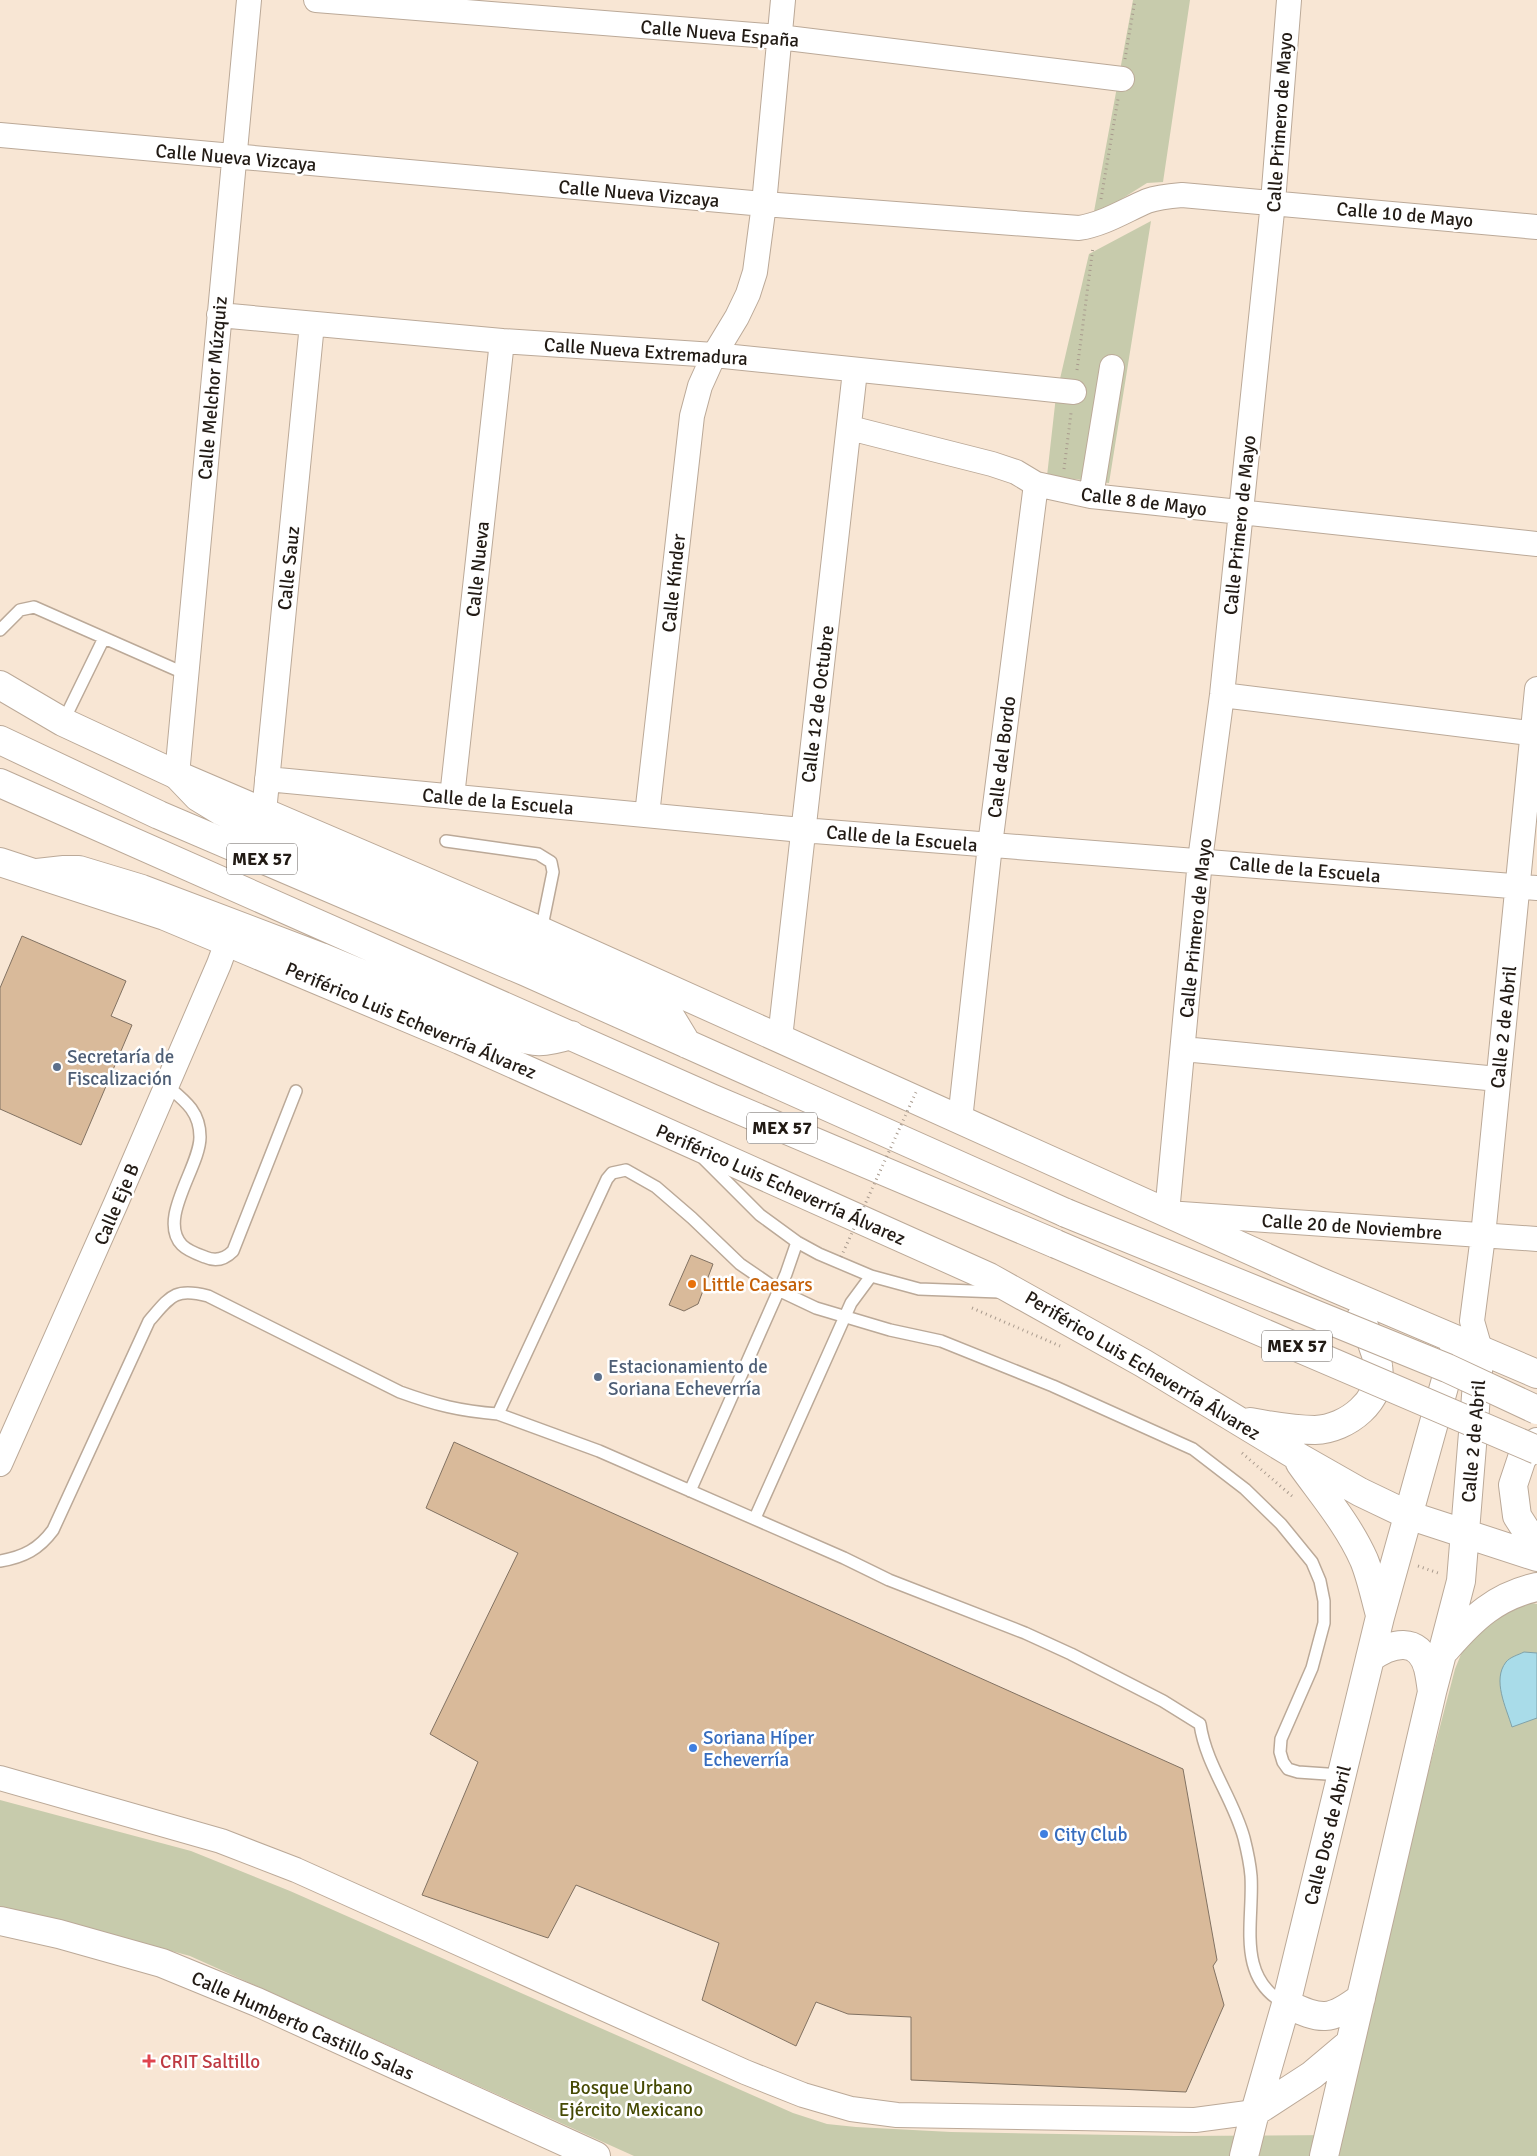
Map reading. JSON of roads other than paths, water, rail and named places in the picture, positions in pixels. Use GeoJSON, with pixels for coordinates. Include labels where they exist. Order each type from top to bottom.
{"type":"FeatureCollection","features":[{"type":"Feature","properties":{"kind":"main road"},"geometry":{"type":"LineString","coordinates":[[0,685],[63,722],[177,775],[541,931],[1316,1280],[1469,1337],[1537,1374]]}},
{"type":"Feature","properties":{"kind":"main road","name":"MEX 57"},"geometry":{"type":"LineString","coordinates":[[0,740],[159,815],[526,972],[1066,1213],[1447,1368],[1537,1410]]}},
{"type":"Feature","properties":{"kind":"main road"},"geometry":{"type":"LineString","coordinates":[[177,775],[198,797],[214,808],[650,1003],[670,1016],[687,1044]]}},
{"type":"Feature","properties":{"kind":"main road","name":"MEX 57"},"geometry":{"type":"LineString","coordinates":[[0,783],[711,1098],[1537,1450]]}},
{"type":"Feature","properties":{"kind":"main road","name":"Periférico Luis Echeverría Álvarez"},"geometry":{"type":"LineString","coordinates":[[0,862],[165,916],[460,1040],[971,1268],[1020,1292],[1143,1363],[1295,1456],[1360,1492],[1408,1515],[1537,1558]]}},
{"type":"Feature","properties":{"kind":"main road"},"geometry":{"type":"LineString","coordinates":[[37,873],[79,870],[142,889],[321,956],[507,1034],[531,1042],[553,1040],[571,1035]]}},
{"type":"Feature","properties":{"kind":"main road"},"geometry":{"type":"LineString","coordinates":[[1236,1420],[1290,1429],[1317,1430],[1351,1419],[1364,1407],[1375,1391],[1379,1367],[1371,1339],[1358,1315],[1316,1280]]}},
{"type":"Feature","properties":{"kind":"main road","name":"Calle 2 de Abril"},"geometry":{"type":"LineString","coordinates":[[1408,1515],[1469,1337]]}},
{"type":"Feature","properties":{"kind":"main road","name":"Calle 2 de Abril"},"geometry":{"type":"LineString","coordinates":[[1465,1533],[1469,1337]]}},
{"type":"Feature","properties":{"kind":"main road"},"geometry":{"type":"LineString","coordinates":[[1537,1442],[1522,1458],[1513,1485],[1517,1516],[1533,1542],[1537,1545]]}},
{"type":"Feature","properties":{"kind":"main road"},"geometry":{"type":"LineString","coordinates":[[1295,1456],[1346,1526],[1358,1547],[1369,1576],[1380,1617]]}},
{"type":"Feature","properties":{"kind":"main road","name":"Calle Dos de Abril"},"geometry":{"type":"LineString","coordinates":[[1244,2156],[1286,2004],[1380,1617],[1408,1515]]}},
{"type":"Feature","properties":{"kind":"main road"},"geometry":{"type":"LineString","coordinates":[[1324,2156],[1432,1692],[1444,1652],[1461,1580],[1465,1533]]}},
{"type":"Feature","properties":{"kind":"main road"},"geometry":{"type":"LineString","coordinates":[[1444,1652],[1465,1627],[1483,1612],[1507,1596],[1537,1587]]}},
{"type":"Feature","properties":{"kind":"main road"},"geometry":{"type":"LineString","coordinates":[[1370,1658],[1390,1646],[1413,1647],[1423,1657],[1428,1667],[1432,1692]]}},
{"type":"Feature","properties":{"kind":"main road","name":"Calle Humberto Castillo Salas"},"geometry":{"type":"LineString","coordinates":[[0,1921],[59,1934],[162,1963],[257,2002],[596,2156]]}},
{"type":"Feature","properties":{"kind":"main road"},"geometry":{"type":"LineString","coordinates":[[1286,2004],[1322,2017],[1342,2012],[1360,1998]]}},
{"type":"Feature","properties":{"kind":"main road"},"geometry":{"type":"LineString","coordinates":[[1255,2112],[1312,2076],[1350,2044]]}},
{"type":"Feature","properties":{"kind":"street","name":"Calle Melchor Múzquiz"},"geometry":{"type":"LineString","coordinates":[[177,775],[249,0]]}},
{"type":"Feature","properties":{"kind":"street","name":"Calle Nueva España"},"geometry":{"type":"LineString","coordinates":[[316,0],[779,37],[1122,79]]}},
{"type":"Feature","properties":{"kind":"street","name":"Calle Kínder"},"geometry":{"type":"LineString","coordinates":[[647,815],[692,416],[700,386],[714,355],[737,317],[748,294],[755,272],[764,204],[783,0]]}},
{"type":"Feature","properties":{"kind":"street","name":"Calle Primero de Mayo"},"geometry":{"type":"LineString","coordinates":[[1168,1213],[1200,860],[1222,695],[1273,202],[1289,0]]}},
{"type":"Feature","properties":{"kind":"street","name":"Calle Nueva Vizcaya"},"geometry":{"type":"LineString","coordinates":[[0,135],[764,204],[1078,228],[1096,225],[1148,201],[1164,196],[1182,195],[1273,202]]}},
{"type":"Feature","properties":{"kind":"street","name":"Calle 10 de Mayo"},"geometry":{"type":"LineString","coordinates":[[1273,202],[1537,227]]}},
{"type":"Feature","properties":{"kind":"street","name":"Calle Nueva Extremadura"},"geometry":{"type":"LineString","coordinates":[[219,316],[502,341],[714,355],[1074,392]]}},
{"type":"Feature","properties":{"kind":"street","name":"Calle Sauz"},"geometry":{"type":"LineString","coordinates":[[264,812],[312,324]]}},
{"type":"Feature","properties":{"kind":"street","name":"Calle Nueva"},"geometry":{"type":"LineString","coordinates":[[452,797],[502,341]]}},
{"type":"Feature","properties":{"kind":"street"},"geometry":{"type":"LineString","coordinates":[[1091,496],[1112,367]]}},
{"type":"Feature","properties":{"kind":"street","name":"Calle 12 de Octubre"},"geometry":{"type":"LineString","coordinates":[[780,1038],[802,830],[850,428],[855,370]]}},
{"type":"Feature","properties":{"kind":"street","name":"Calle 8 de Mayo"},"geometry":{"type":"LineString","coordinates":[[850,428],[992,464],[1016,472],[1036,484],[1091,496],[1537,544]]}},
{"type":"Feature","properties":{"kind":"street","name":"Calle del Bordo"},"geometry":{"type":"LineString","coordinates":[[960,1120],[990,845],[1036,484]]}},
{"type":"Feature","properties":{"kind":"street","name":"Calle 2 de Abril"},"geometry":{"type":"LineString","coordinates":[[1469,1337],[1483,1236],[1498,1079],[1527,887],[1537,689]]}},
{"type":"Feature","properties":{"kind":"street"},"geometry":{"type":"LineString","coordinates":[[1222,695],[1535,734]]}},
{"type":"Feature","properties":{"kind":"street","name":"Calle de la Escuela"},"geometry":{"type":"LineString","coordinates":[[267,779],[802,830],[1527,887]]}},
{"type":"Feature","properties":{"kind":"street","name":"Calle Eje B"},"geometry":{"type":"LineString","coordinates":[[0,1464],[220,964],[227,942]]}},
{"type":"Feature","properties":{"kind":"street"},"geometry":{"type":"LineString","coordinates":[[1183,1049],[1498,1079]]}},
{"type":"Feature","properties":{"kind":"street","name":"Calle 20 de Noviembre"},"geometry":{"type":"LineString","coordinates":[[1168,1213],[1537,1239]]}},
{"type":"Feature","properties":{"kind":"street"},"geometry":{"type":"LineString","coordinates":[[0,1778],[221,1841],[287,1866],[745,2072],[803,2095],[851,2109],[897,2115],[1195,2120],[1255,2112]]}},
{"type":"Feature","properties":{"kind":"lane"},"geometry":{"type":"LineString","coordinates":[[0,630],[20,610],[34,607],[186,674]]}},
{"type":"Feature","properties":{"kind":"lane"},"geometry":{"type":"LineString","coordinates":[[63,722],[104,638]]}},
{"type":"Feature","properties":{"kind":"lane"},"geometry":{"type":"LineString","coordinates":[[446,841],[538,854],[551,862],[553,872],[541,931]]}},
{"type":"Feature","properties":{"kind":"lane"},"geometry":{"type":"LineString","coordinates":[[166,1085],[191,1106],[197,1117],[200,1137],[196,1159],[184,1187],[174,1221],[174,1231],[181,1244],[188,1250],[217,1260],[227,1256],[232,1251],[296,1091]]}},
{"type":"Feature","properties":{"kind":"lane"},"geometry":{"type":"LineString","coordinates":[[687,1142],[760,1215],[797,1242],[819,1254],[871,1276],[919,1289],[1020,1292]]}},
{"type":"Feature","properties":{"kind":"lane"},"geometry":{"type":"LineString","coordinates":[[498,1414],[607,1179],[612,1173],[626,1170],[656,1187],[740,1264],[778,1290],[816,1308],[890,1330],[941,1341],[987,1358],[1116,1413],[1193,1449],[1245,1490],[1281,1524],[1312,1562],[1320,1581],[1324,1601],[1324,1623],[1312,1668],[1281,1739],[1280,1752],[1283,1762],[1288,1769],[1298,1772],[1341,1775]]}},
{"type":"Feature","properties":{"kind":"lane"},"geometry":{"type":"LineString","coordinates":[[690,1490],[790,1264],[797,1242]]}},
{"type":"Feature","properties":{"kind":"lane"},"geometry":{"type":"LineString","coordinates":[[755,1518],[852,1302],[871,1276]]}},
{"type":"Feature","properties":{"kind":"lane"},"geometry":{"type":"LineString","coordinates":[[0,1561],[26,1554],[43,1543],[53,1530],[149,1321],[174,1295],[189,1291],[208,1296],[400,1392],[431,1404],[462,1412],[498,1414],[598,1451],[755,1518],[889,1580],[1025,1633],[1163,1701],[1200,1724],[1207,1756],[1233,1806],[1244,1840],[1251,1876],[1249,1947],[1265,1989],[1274,1998],[1286,2004]]}},
{"type":"Feature","properties":{"kind":"water"},"geometry":{"type":"Polygon","coordinates":[[[1524,1652],[1537,1653],[1537,1718],[1512,1727],[1501,1694],[1500,1677],[1506,1662],[1524,1652]]]}},
{"type":"Feature","properties":{"kind":"place","name":"Secretaría de Fiscalización"},"geometry":{"type":"Point","coordinates":[57,1067]}},
{"type":"Feature","properties":{"kind":"place","name":"Little Caesars"},"geometry":{"type":"Point","coordinates":[692,1284]}},
{"type":"Feature","properties":{"kind":"place","name":"Estacionamiento de Soriana Echeverría"},"geometry":{"type":"Point","coordinates":[598,1377]}},
{"type":"Feature","properties":{"kind":"place","name":"Soriana Híper Echeverría"},"geometry":{"type":"Point","coordinates":[693,1748]}},
{"type":"Feature","properties":{"kind":"place","name":"City Club"},"geometry":{"type":"Point","coordinates":[1044,1834]}},
{"type":"Feature","properties":{"kind":"place","name":"CRIT Saltillo"},"geometry":{"type":"Point","coordinates":[149,2061]}},
{"type":"Feature","properties":{"kind":"park label","name":"Bosque Urbano Ejército Mexicano"},"geometry":{"type":"Point","coordinates":[631,2098]}}]}
